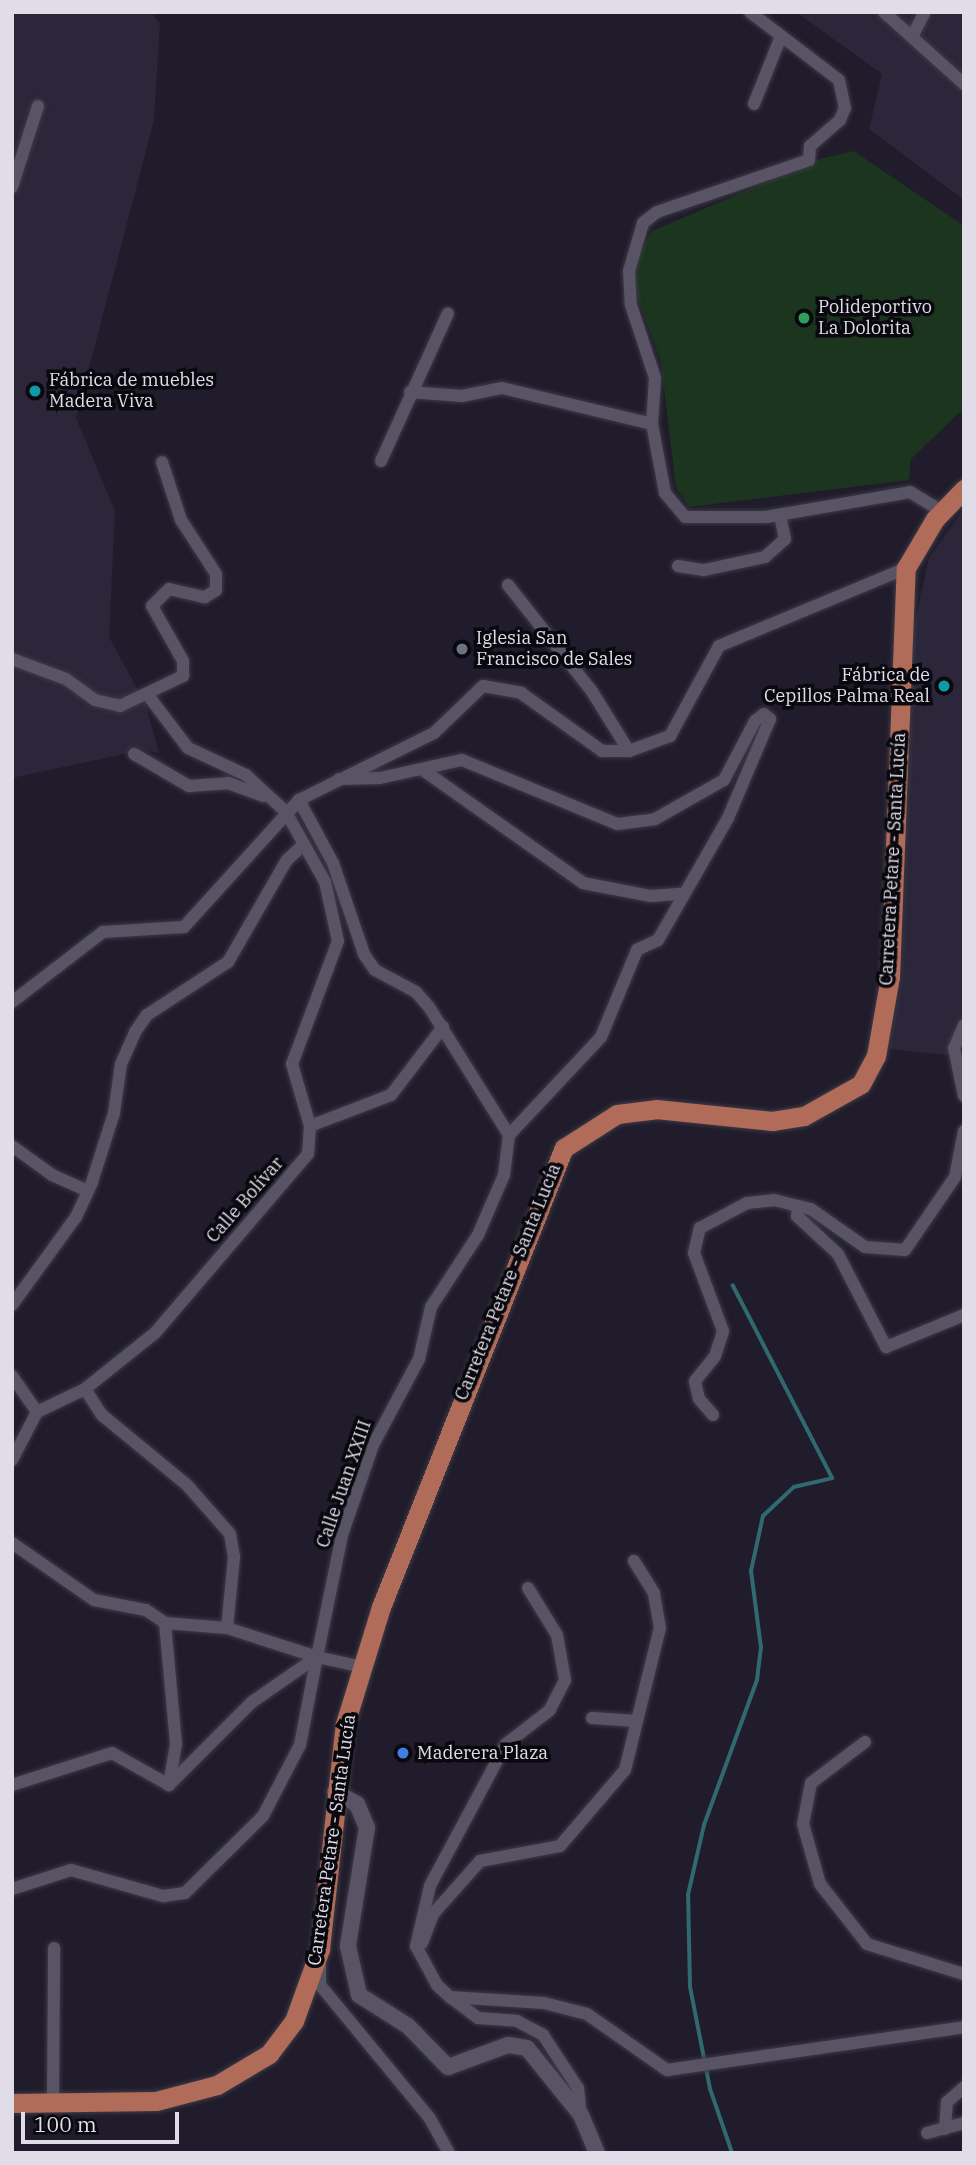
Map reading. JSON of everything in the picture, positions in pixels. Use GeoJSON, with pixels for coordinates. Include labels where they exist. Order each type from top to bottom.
{"type":"FeatureCollection","features":[{"type":"Feature","properties":{"kind":"main road"},"geometry":{"type":"LineString","coordinates":[[906,568],[943,511],[964,489]]}},
{"type":"Feature","properties":{"kind":"main road","name":"Carretera Petare - Santa Lucía"},"geometry":{"type":"LineString","coordinates":[[12,2103],[156,2101],[217,2085],[269,2054],[294,2021],[320,1949],[335,1792],[363,1667],[440,1452],[564,1148],[617,1114],[656,1109],[772,1121],[804,1116],[861,1084],[876,1056],[890,977],[906,568]]}},
{"type":"Feature","properties":{"kind":"street"},"geometry":{"type":"LineString","coordinates":[[750,12],[838,80],[845,108],[840,120],[810,146],[809,160],[657,212],[643,223],[629,271],[631,305],[655,378],[652,424],[665,492],[685,517],[780,515],[910,492],[943,511]]}},
{"type":"Feature","properties":{"kind":"street"},"geometry":{"type":"LineString","coordinates":[[884,12],[964,84]]}},
{"type":"Feature","properties":{"kind":"street"},"geometry":{"type":"LineString","coordinates":[[912,37],[925,12]]}},
{"type":"Feature","properties":{"kind":"street"},"geometry":{"type":"LineString","coordinates":[[754,104],[781,36]]}},
{"type":"Feature","properties":{"kind":"street"},"geometry":{"type":"LineString","coordinates":[[12,187],[38,106]]}},
{"type":"Feature","properties":{"kind":"street"},"geometry":{"type":"LineString","coordinates":[[381,461],[448,313]]}},
{"type":"Feature","properties":{"kind":"street"},"geometry":{"type":"LineString","coordinates":[[410,392],[463,396],[502,388],[652,424]]}},
{"type":"Feature","properties":{"kind":"street"},"geometry":{"type":"LineString","coordinates":[[12,659],[66,679],[94,700],[120,706],[183,676],[183,662],[152,606],[159,594],[169,589],[205,597],[216,590],[216,574],[181,520],[162,462]]}},
{"type":"Feature","properties":{"kind":"street"},"geometry":{"type":"LineString","coordinates":[[678,566],[705,570],[765,557],[782,548],[780,515]]}},
{"type":"Feature","properties":{"kind":"street"},"geometry":{"type":"LineString","coordinates":[[12,1002],[103,932],[184,927],[299,800],[434,733],[483,686],[521,693],[603,751],[629,751],[670,736],[719,646],[906,568]]}},
{"type":"Feature","properties":{"kind":"street"},"geometry":{"type":"LineString","coordinates":[[508,585],[591,690],[629,751]]}},
{"type":"Feature","properties":{"kind":"street"},"geometry":{"type":"LineString","coordinates":[[12,668],[30,667]]}},
{"type":"Feature","properties":{"kind":"street"},"geometry":{"type":"LineString","coordinates":[[147,694],[188,748],[246,775],[286,812]]}},
{"type":"Feature","properties":{"kind":"street"},"geometry":{"type":"LineString","coordinates":[[299,800],[333,863],[369,962],[416,992],[443,1027],[509,1135],[601,1037],[637,950],[658,940],[681,894],[749,778],[770,719],[764,714],[724,780],[655,819],[617,824],[463,760],[423,770],[338,779]]}},
{"type":"Feature","properties":{"kind":"street"},"geometry":{"type":"LineString","coordinates":[[134,754],[189,786],[228,783],[268,797]]}},
{"type":"Feature","properties":{"kind":"street"},"geometry":{"type":"LineString","coordinates":[[423,770],[583,883],[650,896],[681,894]]}},
{"type":"Feature","properties":{"kind":"street","name":"Calle Bolívar"},"geometry":{"type":"LineString","coordinates":[[37,1412],[85,1389],[155,1333],[308,1154],[310,1126],[292,1064],[338,941],[325,882],[286,812]]}},
{"type":"Feature","properties":{"kind":"street"},"geometry":{"type":"LineString","coordinates":[[12,1305],[88,1191],[135,1032],[147,1015],[228,962],[287,860],[303,845]]}},
{"type":"Feature","properties":{"kind":"street"},"geometry":{"type":"LineString","coordinates":[[964,1025],[954,1048],[964,1096]]}},
{"type":"Feature","properties":{"kind":"street"},"geometry":{"type":"LineString","coordinates":[[310,1126],[391,1095],[443,1027]]}},
{"type":"Feature","properties":{"kind":"street"},"geometry":{"type":"LineString","coordinates":[[713,1415],[699,1399],[695,1381],[715,1356],[723,1331],[694,1253],[700,1228],[747,1203],[774,1200],[798,1206],[865,1247],[905,1250],[955,1177],[964,1130]]}},
{"type":"Feature","properties":{"kind":"street","name":"Calle Juan XXIII"},"geometry":{"type":"LineString","coordinates":[[12,1889],[71,1870],[163,1896],[185,1893],[263,1816],[300,1745],[342,1535],[373,1445],[419,1359],[431,1307],[478,1235],[504,1175],[509,1135]]}},
{"type":"Feature","properties":{"kind":"street"},"geometry":{"type":"LineString","coordinates":[[12,1146],[52,1175],[88,1191]]}},
{"type":"Feature","properties":{"kind":"street"},"geometry":{"type":"LineString","coordinates":[[798,1206],[797,1216],[838,1254],[886,1347],[964,1315]]}},
{"type":"Feature","properties":{"kind":"street"},"geometry":{"type":"LineString","coordinates":[[12,1376],[15,1389],[37,1412],[12,1460]]}},
{"type":"Feature","properties":{"kind":"street"},"geometry":{"type":"LineString","coordinates":[[85,1389],[102,1415],[187,1485],[230,1534],[234,1557],[227,1628]]}},
{"type":"Feature","properties":{"kind":"street"},"geometry":{"type":"LineString","coordinates":[[12,1543],[94,1600],[146,1610],[165,1623],[227,1628],[317,1657],[363,1667]]}},
{"type":"Feature","properties":{"kind":"street"},"geometry":{"type":"LineString","coordinates":[[425,1972],[425,1928],[447,1894],[487,1857],[551,1848],[573,1836],[625,1770],[660,1619],[651,1586],[634,1561]]}},
{"type":"Feature","properties":{"kind":"street"},"geometry":{"type":"LineString","coordinates":[[528,1588],[561,1648],[563,1686],[536,1724],[506,1744],[430,1886],[416,1931],[425,1972],[450,1997],[478,2018],[517,2021],[543,2035],[578,2088],[581,2115]]}},
{"type":"Feature","properties":{"kind":"street"},"geometry":{"type":"LineString","coordinates":[[165,1623],[176,1744],[169,1785]]}},
{"type":"Feature","properties":{"kind":"street"},"geometry":{"type":"LineString","coordinates":[[169,1785],[251,1702],[317,1657]]}},
{"type":"Feature","properties":{"kind":"street"},"geometry":{"type":"LineString","coordinates":[[592,1718],[637,1721]]}},
{"type":"Feature","properties":{"kind":"street"},"geometry":{"type":"LineString","coordinates":[[865,1742],[811,1783],[803,1824],[820,1884],[867,1944],[964,1974]]}},
{"type":"Feature","properties":{"kind":"street"},"geometry":{"type":"LineString","coordinates":[[12,1786],[112,1752],[169,1785]]}},
{"type":"Feature","properties":{"kind":"street"},"geometry":{"type":"LineString","coordinates":[[335,1792],[357,1804],[367,1827],[348,1946],[359,1995],[408,2026],[448,2067],[513,2044],[527,2048],[581,2115],[597,2153]]}},
{"type":"Feature","properties":{"kind":"street"},"geometry":{"type":"LineString","coordinates":[[52,2102],[54,1948]]}},
{"type":"Feature","properties":{"kind":"street"},"geometry":{"type":"LineString","coordinates":[[320,1949],[320,1985],[429,2116],[449,2153]]}},
{"type":"Feature","properties":{"kind":"street"},"geometry":{"type":"LineString","coordinates":[[450,1997],[568,2007],[667,2070],[964,2027]]}},
{"type":"Feature","properties":{"kind":"street"},"geometry":{"type":"LineString","coordinates":[[944,2129],[947,2102],[964,2087]]}},
{"type":"Feature","properties":{"kind":"street"},"geometry":{"type":"LineString","coordinates":[[927,2133],[964,2123]]}},
{"type":"Feature","properties":{"kind":"shaded area"},"geometry":{"type":"Polygon","coordinates":[[[12,12],[151,12],[160,24],[154,120],[76,418],[115,511],[109,637],[146,705],[159,753],[143,750],[12,778],[12,12]]]}},
{"type":"Feature","properties":{"kind":"shaded area"},"geometry":{"type":"Polygon","coordinates":[[[796,12],[964,12],[964,200],[869,129],[882,74],[796,12]]]}},
{"type":"Feature","properties":{"kind":"shaded area"},"geometry":{"type":"Polygon","coordinates":[[[964,508],[964,1021],[956,1056],[888,1049],[902,977],[914,626],[929,558],[964,508]]]}},
{"type":"Feature","properties":{"kind":"green space","name":"Polideportivo La Dolorita"},"geometry":{"type":"Polygon","coordinates":[[[854,151],[964,226],[964,408],[911,459],[909,480],[689,507],[676,488],[661,362],[629,274],[652,231],[823,158],[854,151]]]}},
{"type":"Feature","properties":{"kind":"waterway"},"geometry":{"type":"LineString","coordinates":[[732,2153],[710,2089],[690,1987],[688,1895],[704,1825],[757,1680],[761,1648],[751,1571],[763,1516],[794,1487],[832,1478],[733,1286]]}},
{"type":"Feature","properties":{"kind":"place","name":"Polideportivo La Dolorita"},"geometry":{"type":"Point","coordinates":[804,318]}},
{"type":"Feature","properties":{"kind":"place","name":"Fábrica de muebles Madera Viva"},"geometry":{"type":"Point","coordinates":[35,391]}},
{"type":"Feature","properties":{"kind":"place","name":"Iglesia San Francisco de Sales"},"geometry":{"type":"Point","coordinates":[462,649]}},
{"type":"Feature","properties":{"kind":"place","name":"Fábrica de Cepillos Palma Real"},"geometry":{"type":"Point","coordinates":[944,686]}},
{"type":"Feature","properties":{"kind":"place","name":"Maderera Plaza"},"geometry":{"type":"Point","coordinates":[403,1753]}}]}
